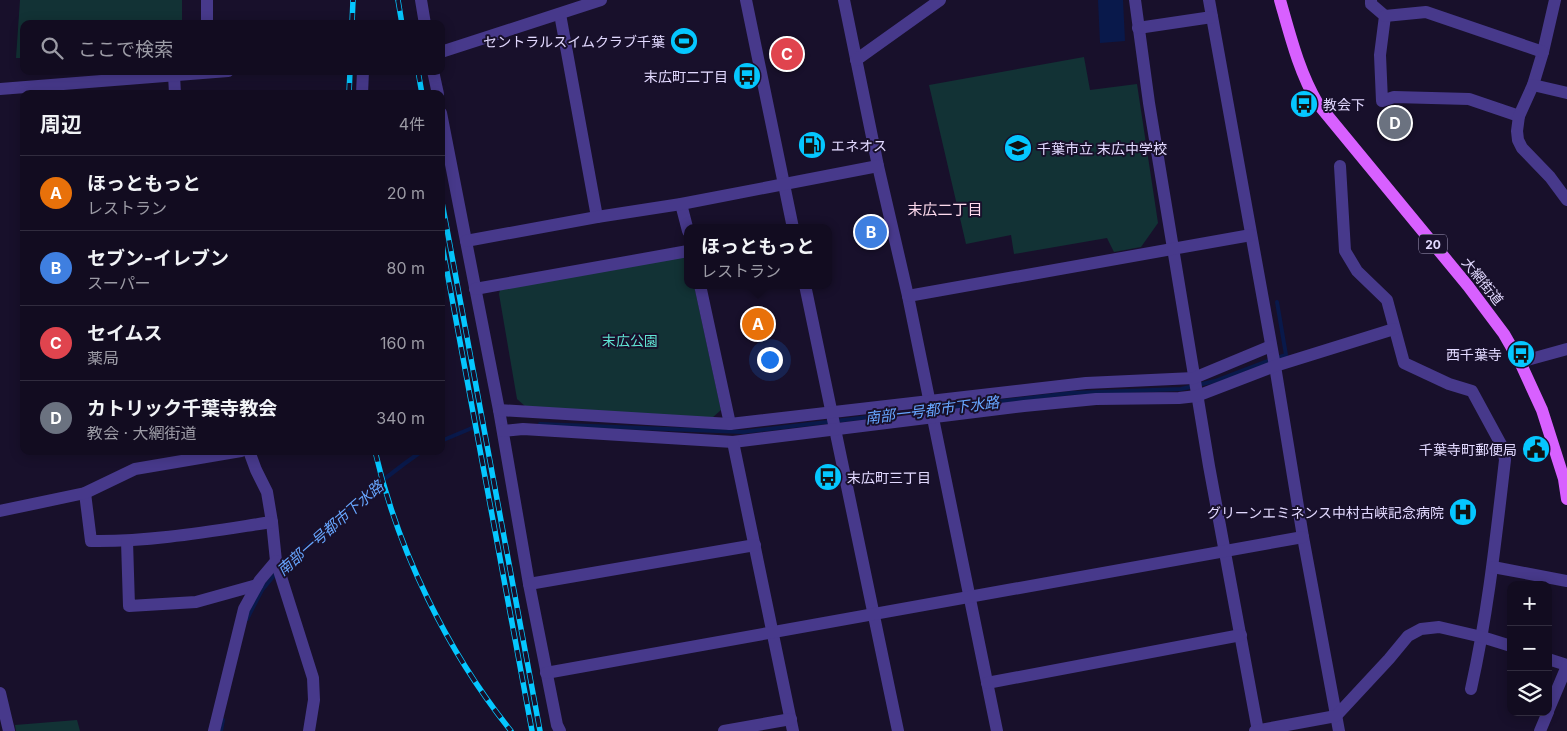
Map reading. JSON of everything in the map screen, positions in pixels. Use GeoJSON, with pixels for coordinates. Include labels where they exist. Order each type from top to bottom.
{"type":"FeatureCollection","features":[{"type":"Feature","properties":{"kind":"main road","name":"大網街道"},"geometry":{"type":"LineString","coordinates":[[1280,0],[1292,44],[1318,104],[1487,309],[1520,362],[1549,430],[1564,479],[1567,499]]}},
{"type":"Feature","properties":{"kind":"street"},"geometry":{"type":"LineString","coordinates":[[207,0],[207,20]]}},
{"type":"Feature","properties":{"kind":"street"},"geometry":{"type":"LineString","coordinates":[[421,0],[424,20]]}},
{"type":"Feature","properties":{"kind":"street"},"geometry":{"type":"LineString","coordinates":[[445,51],[599,0]]}},
{"type":"Feature","properties":{"kind":"street"},"geometry":{"type":"LineString","coordinates":[[746,0],[792,224]]}},
{"type":"Feature","properties":{"kind":"street"},"geometry":{"type":"LineString","coordinates":[[844,0],[878,166],[908,296],[997,731]]}},
{"type":"Feature","properties":{"kind":"street"},"geometry":{"type":"LineString","coordinates":[[856,60],[940,0]]}},
{"type":"Feature","properties":{"kind":"street"},"geometry":{"type":"LineString","coordinates":[[1135,0],[1149,103],[1196,387],[1257,731],[1336,716],[1408,636],[1421,628],[1439,627],[1507,645]]}},
{"type":"Feature","properties":{"kind":"street"},"geometry":{"type":"LineString","coordinates":[[1209,0],[1339,731]]}},
{"type":"Feature","properties":{"kind":"street"},"geometry":{"type":"LineString","coordinates":[[1371,0],[1372,4],[1385,16],[1426,12],[1543,52]]}},
{"type":"Feature","properties":{"kind":"street"},"geometry":{"type":"LineString","coordinates":[[1555,0],[1543,52],[1533,85],[1519,116],[1516,131],[1522,148],[1550,177],[1567,200]]}},
{"type":"Feature","properties":{"kind":"street"},"geometry":{"type":"LineString","coordinates":[[560,14],[597,217]]}},
{"type":"Feature","properties":{"kind":"street"},"geometry":{"type":"LineString","coordinates":[[1138,28],[1212,16]]}},
{"type":"Feature","properties":{"kind":"street"},"geometry":{"type":"LineString","coordinates":[[1385,16],[1380,54],[1382,101],[1394,97],[1469,99],[1519,116]]}},
{"type":"Feature","properties":{"kind":"street"},"geometry":{"type":"LineString","coordinates":[[0,89],[174,75],[175,90]]}},
{"type":"Feature","properties":{"kind":"street"},"geometry":{"type":"LineString","coordinates":[[362,90],[363,75]]}},
{"type":"Feature","properties":{"kind":"street"},"geometry":{"type":"LineString","coordinates":[[434,75],[437,90]]}},
{"type":"Feature","properties":{"kind":"street"},"geometry":{"type":"LineString","coordinates":[[1533,85],[1567,93]]}},
{"type":"Feature","properties":{"kind":"street"},"geometry":{"type":"LineString","coordinates":[[445,133],[499,410],[546,673],[557,725],[560,731]]}},
{"type":"Feature","properties":{"kind":"street"},"geometry":{"type":"LineString","coordinates":[[466,241],[597,217],[682,204],[878,166]]}},
{"type":"Feature","properties":{"kind":"street"},"geometry":{"type":"LineString","coordinates":[[1340,166],[1345,251],[1356,271],[1387,300],[1404,363],[1449,384],[1472,390],[1503,448],[1505,460],[1493,567],[1482,637],[1470,689]]}},
{"type":"Feature","properties":{"kind":"street"},"geometry":{"type":"LineString","coordinates":[[682,204],[686,224]]}},
{"type":"Feature","properties":{"kind":"street"},"geometry":{"type":"LineString","coordinates":[[908,296],[1251,235]]}},
{"type":"Feature","properties":{"kind":"street"},"geometry":{"type":"LineString","coordinates":[[475,289],[684,252]]}},
{"type":"Feature","properties":{"kind":"street"},"geometry":{"type":"LineString","coordinates":[[701,289],[730,424]]}},
{"type":"Feature","properties":{"kind":"street"},"geometry":{"type":"LineString","coordinates":[[806,289],[898,731]]}},
{"type":"Feature","properties":{"kind":"street"},"geometry":{"type":"LineString","coordinates":[[499,410],[730,424],[832,412],[1024,406],[1096,399],[1179,398],[1196,387],[1273,357],[1394,329]]}},
{"type":"Feature","properties":{"kind":"street"},"geometry":{"type":"LineString","coordinates":[[1520,362],[1567,350]]}},
{"type":"Feature","properties":{"kind":"street"},"geometry":{"type":"LineString","coordinates":[[503,432],[523,429],[733,442],[836,430],[931,409],[1086,383],[1196,387],[1273,357]]}},
{"type":"Feature","properties":{"kind":"street"},"geometry":{"type":"LineString","coordinates":[[724,731],[792,725],[733,442]]}},
{"type":"Feature","properties":{"kind":"street"},"geometry":{"type":"LineString","coordinates":[[0,511],[85,493],[135,469],[217,455]]}},
{"type":"Feature","properties":{"kind":"street"},"geometry":{"type":"LineString","coordinates":[[250,455],[267,492],[278,567],[313,678],[314,700],[309,731]]}},
{"type":"Feature","properties":{"kind":"street"},"geometry":{"type":"LineString","coordinates":[[85,493],[91,541],[127,541],[272,522]]}},
{"type":"Feature","properties":{"kind":"street"},"geometry":{"type":"LineString","coordinates":[[546,673],[773,634],[1303,537]]}},
{"type":"Feature","properties":{"kind":"street"},"geometry":{"type":"LineString","coordinates":[[127,541],[129,606],[196,602],[257,585]]}},
{"type":"Feature","properties":{"kind":"street"},"geometry":{"type":"LineString","coordinates":[[529,584],[754,545]]}},
{"type":"Feature","properties":{"kind":"street"},"geometry":{"type":"LineString","coordinates":[[214,731],[244,609],[257,585],[278,567]]}},
{"type":"Feature","properties":{"kind":"street"},"geometry":{"type":"LineString","coordinates":[[1493,567],[1567,581]]}},
{"type":"Feature","properties":{"kind":"street"},"geometry":{"type":"LineString","coordinates":[[987,683],[1241,635]]}},
{"type":"Feature","properties":{"kind":"street"},"geometry":{"type":"LineString","coordinates":[[1552,660],[1567,665],[1552,701]]}},
{"type":"Feature","properties":{"kind":"street"},"geometry":{"type":"LineString","coordinates":[[0,693],[9,731]]}},
{"type":"Feature","properties":{"kind":"street"},"geometry":{"type":"LineString","coordinates":[[1540,731],[1546,716]]}},
{"type":"Feature","properties":{"kind":"green space"},"geometry":{"type":"Polygon","coordinates":[[[20,0],[182,0],[182,20],[20,20],[20,58],[16,58],[20,0]]]}},
{"type":"Feature","properties":{"kind":"green space"},"geometry":{"type":"Polygon","coordinates":[[[1084,57],[1090,90],[1137,84],[1158,223],[1141,247],[1114,252],[1107,238],[1014,254],[1011,235],[966,244],[929,85],[1084,57]]]}},
{"type":"Feature","properties":{"kind":"green space","name":"末広公園"},"geometry":{"type":"Polygon","coordinates":[[[683,256],[684,289],[695,289],[721,410],[712,418],[526,407],[517,399],[499,294],[500,290],[683,256]]]}},
{"type":"Feature","properties":{"kind":"green space"},"geometry":{"type":"Polygon","coordinates":[[[77,720],[80,731],[16,731],[15,725],[77,720]]]}},
{"type":"Feature","properties":{"kind":"water"},"geometry":{"type":"Polygon","coordinates":[[[1098,0],[1123,0],[1125,41],[1100,43],[1098,0]]]}},
{"type":"Feature","properties":{"kind":"waterway","name":"南部一号都市下水路"},"geometry":{"type":"LineString","coordinates":[[1277,302],[1286,355],[1277,358]]}},
{"type":"Feature","properties":{"kind":"waterway","name":"南部一号都市下水路"},"geometry":{"type":"LineString","coordinates":[[540,424],[743,432],[1071,393],[1181,389],[1215,381],[1270,360]]}},
{"type":"Feature","properties":{"kind":"waterway","name":"南部一号都市下水路"},"geometry":{"type":"LineString","coordinates":[[445,439],[472,428]]}},
{"type":"Feature","properties":{"kind":"waterway","name":"南部一号都市下水路"},"geometry":{"type":"LineString","coordinates":[[282,568],[333,522],[416,455]]}},
{"type":"Feature","properties":{"kind":"waterway","name":"南部一号都市下水路"},"geometry":{"type":"LineString","coordinates":[[247,619],[262,590],[277,572]]}},
{"type":"Feature","properties":{"kind":"waterway","name":"南部一号都市下水路"},"geometry":{"type":"LineString","coordinates":[[221,731],[223,720]]}},
{"type":"Feature","properties":{"kind":"railway"},"geometry":{"type":"LineString","coordinates":[[352,20],[353,0]]}},
{"type":"Feature","properties":{"kind":"railway"},"geometry":{"type":"LineString","coordinates":[[398,0],[401,20]]}},
{"type":"Feature","properties":{"kind":"railway"},"geometry":{"type":"LineString","coordinates":[[349,90],[350,75]]}},
{"type":"Feature","properties":{"kind":"railway"},"geometry":{"type":"LineString","coordinates":[[419,75],[421,90]]}},
{"type":"Feature","properties":{"kind":"railway"},"geometry":{"type":"LineString","coordinates":[[445,219],[540,731]]}},
{"type":"Feature","properties":{"kind":"railway"},"geometry":{"type":"LineString","coordinates":[[445,261],[532,731]]}},
{"type":"Feature","properties":{"kind":"railway"},"geometry":{"type":"LineString","coordinates":[[376,455],[397,526],[428,598],[466,668],[511,731]]}},
{"type":"Feature","properties":{"kind":"place","name":"セントラルスイムクラブ千葉"},"geometry":{"type":"Point","coordinates":[684,41]}},
{"type":"Feature","properties":{"kind":"place","name":"セイムス"},"geometry":{"type":"Point","coordinates":[787,54]}},
{"type":"Feature","properties":{"kind":"place","name":"末広町二丁目"},"geometry":{"type":"Point","coordinates":[747,76]}},
{"type":"Feature","properties":{"kind":"place","name":"教会下"},"geometry":{"type":"Point","coordinates":[1304,104]}},
{"type":"Feature","properties":{"kind":"place","name":"カトリック千葉寺教会"},"geometry":{"type":"Point","coordinates":[1395,123]}},
{"type":"Feature","properties":{"kind":"place","name":"エネオス"},"geometry":{"type":"Point","coordinates":[812,145]}},
{"type":"Feature","properties":{"kind":"place","name":"千葉市立 末広中学校"},"geometry":{"type":"Point","coordinates":[1018,148]}},
{"type":"Feature","properties":{"kind":"place","name":"セブン-イレブン"},"geometry":{"type":"Point","coordinates":[871,232]}},
{"type":"Feature","properties":{"kind":"place","name":"ほっともっと"},"geometry":{"type":"Point","coordinates":[758,324]}},
{"type":"Feature","properties":{"kind":"place","name":"西千葉寺"},"geometry":{"type":"Point","coordinates":[1521,354]}},
{"type":"Feature","properties":{"kind":"place","name":"千葉寺町郵便局"},"geometry":{"type":"Point","coordinates":[1536,449]}},
{"type":"Feature","properties":{"kind":"place","name":"末広町三丁目"},"geometry":{"type":"Point","coordinates":[828,477]}},
{"type":"Feature","properties":{"kind":"place","name":"グリーンエミネンス中村古峡記念病院"},"geometry":{"type":"Point","coordinates":[1463,512]}},
{"type":"Feature","properties":{"kind":"district","name":"末広二丁目"},"geometry":{"type":"Point","coordinates":[945,209]}}]}
